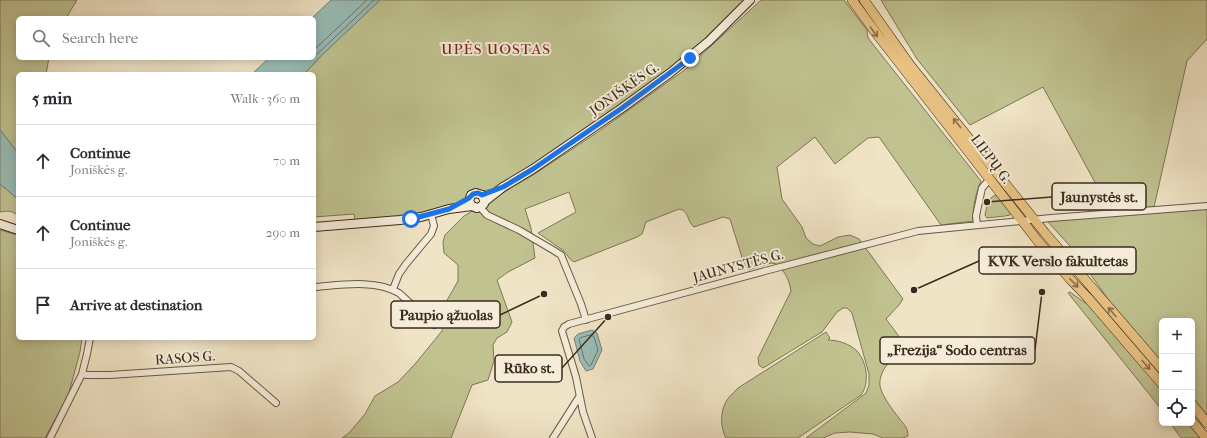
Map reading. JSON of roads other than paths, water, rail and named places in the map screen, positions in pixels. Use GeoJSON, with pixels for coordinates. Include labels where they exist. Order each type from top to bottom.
{"type":"FeatureCollection","features":[{"type":"Feature","properties":{"kind":"main road","name":"JONIŠKĖS G."},"geometry":{"type":"LineString","coordinates":[[479,203],[533,169],[670,73],[708,41],[750,0]]}},
{"type":"Feature","properties":{"kind":"main road","name":"LIEPŲ G."},"geometry":{"type":"LineString","coordinates":[[852,0],[874,32],[1022,221],[1070,279],[1159,381]]}},
{"type":"Feature","properties":{"kind":"main road","name":"LIEPŲ G."},"geometry":{"type":"LineString","coordinates":[[864,0],[910,65],[1034,220],[1065,258],[1159,366]]}},
{"type":"Feature","properties":{"kind":"main road"},"geometry":{"type":"LineString","coordinates":[[449,209],[476,193],[479,203]]}},
{"type":"Feature","properties":{"kind":"main road"},"geometry":{"type":"LineString","coordinates":[[469,198],[469,201],[479,203]]}},
{"type":"Feature","properties":{"kind":"main road"},"geometry":{"type":"LineString","coordinates":[[316,227],[400,220],[479,203]]}},
{"type":"Feature","properties":{"kind":"main road"},"geometry":{"type":"LineString","coordinates":[[0,224],[16,229]]}},
{"type":"Feature","properties":{"kind":"main road"},"geometry":{"type":"LineString","coordinates":[[1195,408],[1207,423]]}},
{"type":"Feature","properties":{"kind":"main road"},"geometry":{"type":"LineString","coordinates":[[1195,425],[1206,438]]}},
{"type":"Feature","properties":{"kind":"street"},"geometry":{"type":"LineString","coordinates":[[977,225],[976,216],[982,188],[989,180]]}},
{"type":"Feature","properties":{"kind":"street"},"geometry":{"type":"LineString","coordinates":[[479,203],[487,215],[519,230],[561,256],[586,320]]}},
{"type":"Feature","properties":{"kind":"street","name":"JAUNYSTĖS G."},"geometry":{"type":"LineString","coordinates":[[592,438],[583,412],[576,377],[562,331],[564,327],[765,271],[918,231],[1207,206]]}},
{"type":"Feature","properties":{"kind":"street"},"geometry":{"type":"LineString","coordinates":[[393,289],[406,264],[431,234],[434,226],[431,214]]}},
{"type":"Feature","properties":{"kind":"street"},"geometry":{"type":"LineString","coordinates":[[316,287],[366,284],[393,289],[399,292],[434,325]]}},
{"type":"Feature","properties":{"kind":"street"},"geometry":{"type":"LineString","coordinates":[[50,438],[82,374],[90,340]]}},
{"type":"Feature","properties":{"kind":"street","name":"RASOS G."},"geometry":{"type":"LineString","coordinates":[[82,374],[110,375],[231,367],[239,371],[276,403]]}},
{"type":"Feature","properties":{"kind":"street"},"geometry":{"type":"LineString","coordinates":[[554,438],[579,397]]}},
{"type":"Feature","properties":{"kind":"water"},"geometry":{"type":"Polygon","coordinates":[[[331,0],[380,0],[306,72],[254,72],[267,60],[316,60],[316,16],[314,16],[331,0]]]}},
{"type":"Feature","properties":{"kind":"water"},"geometry":{"type":"Polygon","coordinates":[[[0,130],[16,150],[16,197],[0,184],[0,130]]]}},
{"type":"Feature","properties":{"kind":"water"},"geometry":{"type":"Polygon","coordinates":[[[592,330],[597,333],[602,350],[593,369],[586,371],[580,361],[574,338],[578,334],[592,330]]]}},
{"type":"Feature","properties":{"kind":"place","name":"Jaunystės st."},"geometry":{"type":"Point","coordinates":[987,202]}},
{"type":"Feature","properties":{"kind":"place","name":"KVK Verslo fakultetas"},"geometry":{"type":"Point","coordinates":[914,290]}},
{"type":"Feature","properties":{"kind":"place","name":"„Frezija“ Sodo centras"},"geometry":{"type":"Point","coordinates":[1042,292]}},
{"type":"Feature","properties":{"kind":"place","name":"Paupio ąžuolas"},"geometry":{"type":"Point","coordinates":[544,294]}},
{"type":"Feature","properties":{"kind":"place","name":"Rūko st."},"geometry":{"type":"Point","coordinates":[608,317]}},
{"type":"Feature","properties":{"kind":"district","name":"UPĖS UOSTAS"},"geometry":{"type":"Point","coordinates":[496,49]}}]}
